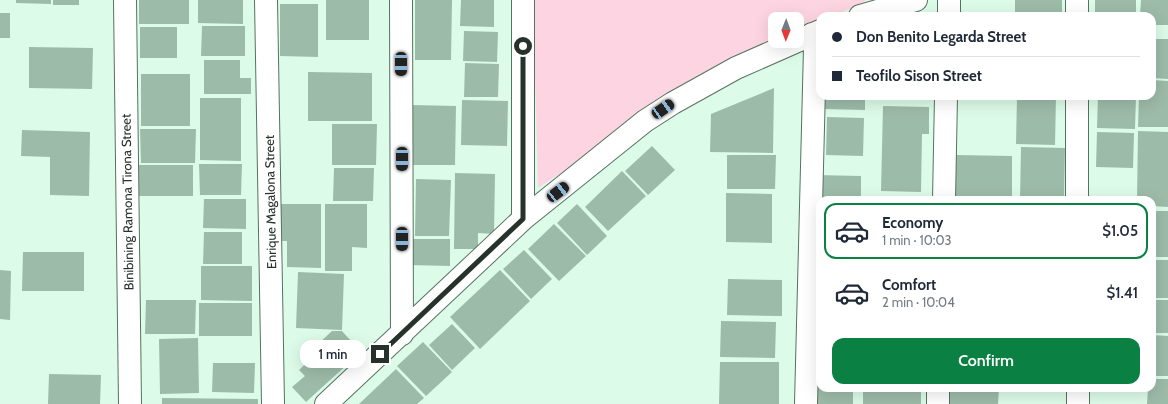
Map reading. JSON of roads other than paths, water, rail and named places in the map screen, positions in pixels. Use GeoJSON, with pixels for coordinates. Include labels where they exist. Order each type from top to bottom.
{"type":"FeatureCollection","features":[{"type":"Feature","properties":{"kind":"street","name":"Binibining Ramona Tirona Street"},"geometry":{"type":"LineString","coordinates":[[125,0],[130,404]]}},
{"type":"Feature","properties":{"kind":"street","name":"Enrique Magalona Street"},"geometry":{"type":"LineString","coordinates":[[266,0],[273,404]]}},
{"type":"Feature","properties":{"kind":"street"},"geometry":{"type":"LineString","coordinates":[[401,0],[402,334]]}},
{"type":"Feature","properties":{"kind":"street"},"geometry":{"type":"LineString","coordinates":[[523,0],[523,219]]}},
{"type":"Feature","properties":{"kind":"street"},"geometry":{"type":"LineString","coordinates":[[874,12],[916,0]]}},
{"type":"Feature","properties":{"kind":"street"},"geometry":{"type":"LineString","coordinates":[[949,0],[949,12]]}},
{"type":"Feature","properties":{"kind":"street"},"geometry":{"type":"LineString","coordinates":[[1076,0],[1077,12]]}},
{"type":"Feature","properties":{"kind":"street"},"geometry":{"type":"LineString","coordinates":[[326,404],[523,219],[645,122],[672,103],[736,68],[816,33],[806,404]]}},
{"type":"Feature","properties":{"kind":"street"},"geometry":{"type":"LineString","coordinates":[[944,196],[946,100]]}},
{"type":"Feature","properties":{"kind":"street"},"geometry":{"type":"LineString","coordinates":[[1077,100],[1077,196]]}},
{"type":"Feature","properties":{"kind":"street"},"geometry":{"type":"LineString","coordinates":[[938,392],[938,404]]}},
{"type":"Feature","properties":{"kind":"street"},"geometry":{"type":"LineString","coordinates":[[1078,392],[1078,404]]}}]}
